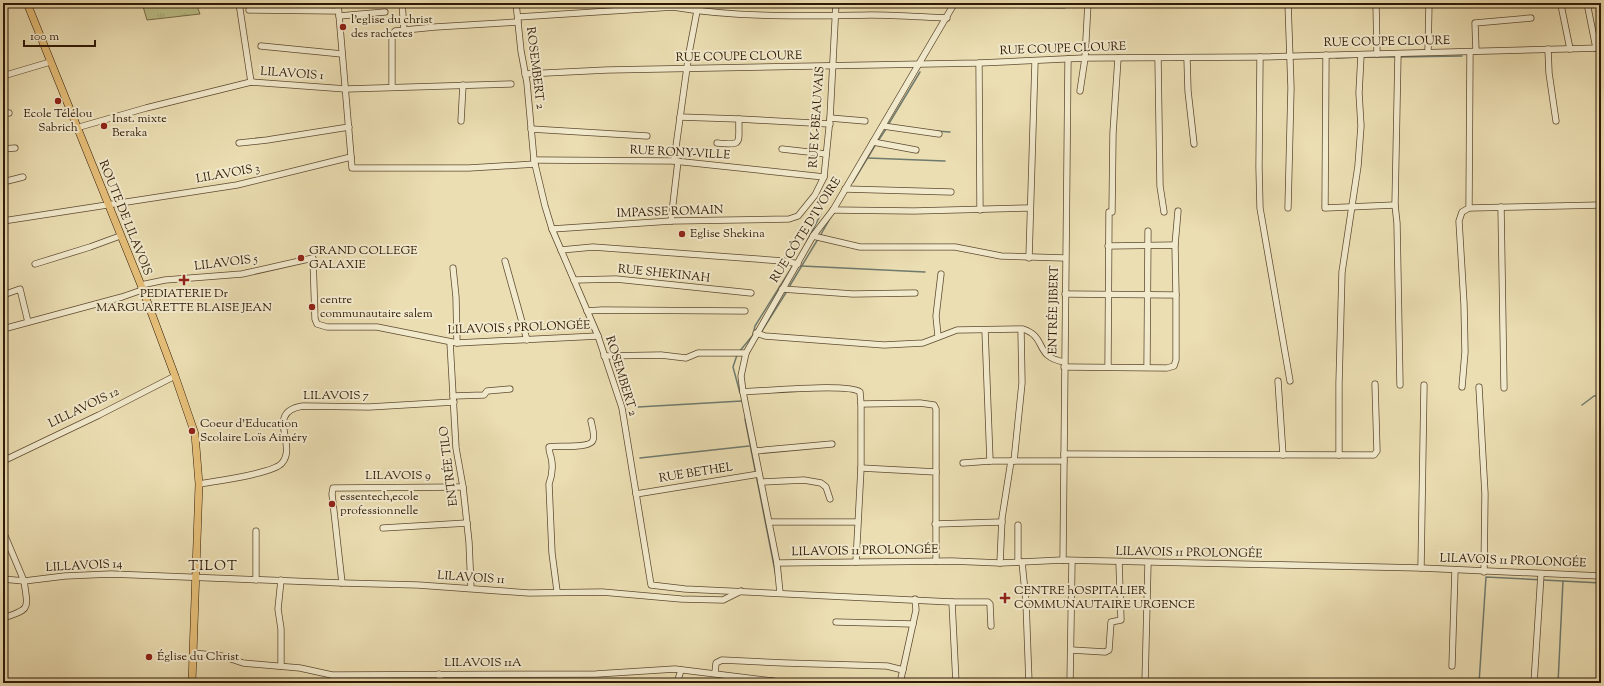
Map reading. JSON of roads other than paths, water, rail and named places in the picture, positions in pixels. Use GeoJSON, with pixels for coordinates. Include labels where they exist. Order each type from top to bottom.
{"type":"FeatureCollection","features":[{"type":"Feature","properties":{"kind":"main road","name":"ROUTE DE LILAVOIS"},"geometry":{"type":"LineString","coordinates":[[26,3],[141,287],[175,376],[195,434],[199,484],[197,576],[192,683]]}},
{"type":"Feature","properties":{"kind":"street"},"geometry":{"type":"LineString","coordinates":[[239,3],[251,82]]}},
{"type":"Feature","properties":{"kind":"street"},"geometry":{"type":"LineString","coordinates":[[338,3],[351,158]]}},
{"type":"Feature","properties":{"kind":"street"},"geometry":{"type":"LineString","coordinates":[[402,3],[404,30]]}},
{"type":"Feature","properties":{"kind":"street","name":"ROSEMBERT 2"},"geometry":{"type":"LineString","coordinates":[[516,3],[534,162],[552,229],[598,336],[622,408],[651,585],[651,596]]}},
{"type":"Feature","properties":{"kind":"street","name":"RUE K-BEAUVAIS"},"geometry":{"type":"LineString","coordinates":[[789,220],[798,216],[815,195],[824,177],[830,121],[836,3]]}},
{"type":"Feature","properties":{"kind":"street"},"geometry":{"type":"LineString","coordinates":[[1080,91],[1085,58],[1088,3]]}},
{"type":"Feature","properties":{"kind":"street"},"geometry":{"type":"LineString","coordinates":[[1288,3],[1291,88],[1288,208]]}},
{"type":"Feature","properties":{"kind":"street"},"geometry":{"type":"LineString","coordinates":[[1376,3],[1377,54]]}},
{"type":"Feature","properties":{"kind":"street"},"geometry":{"type":"LineString","coordinates":[[1428,52],[1429,3]]}},
{"type":"Feature","properties":{"kind":"street"},"geometry":{"type":"LineString","coordinates":[[1587,3],[1598,48]]}},
{"type":"Feature","properties":{"kind":"street","name":"RUE CÔTE D'IVOIRE"},"geometry":{"type":"LineString","coordinates":[[780,593],[777,563],[743,392],[741,376],[744,353],[798,264],[813,236],[833,210],[954,4],[1064,5]]}},
{"type":"Feature","properties":{"kind":"street"},"geometry":{"type":"LineString","coordinates":[[1561,5],[1570,49]]}},
{"type":"Feature","properties":{"kind":"street"},"geometry":{"type":"LineString","coordinates":[[392,87],[392,36],[395,31],[673,7],[697,12],[754,16],[872,15],[947,18]]}},
{"type":"Feature","properties":{"kind":"street"},"geometry":{"type":"LineString","coordinates":[[249,10],[339,14],[385,12]]}},
{"type":"Feature","properties":{"kind":"street"},"geometry":{"type":"LineString","coordinates":[[671,221],[680,117],[697,12]]}},
{"type":"Feature","properties":{"kind":"street"},"geometry":{"type":"LineString","coordinates":[[1469,208],[1475,23],[1531,18]]}},
{"type":"Feature","properties":{"kind":"street"},"geometry":{"type":"LineString","coordinates":[[261,46],[342,54]]}},
{"type":"Feature","properties":{"kind":"street","name":"RUE COUPE CLOURE"},"geometry":{"type":"LineString","coordinates":[[525,74],[920,63],[1035,62],[1085,58],[1260,57],[1598,48]]}},
{"type":"Feature","properties":{"kind":"street"},"geometry":{"type":"LineString","coordinates":[[1548,49],[1556,121]]}},
{"type":"Feature","properties":{"kind":"street"},"geometry":{"type":"LineString","coordinates":[[1398,54],[1395,205],[1397,223],[1400,385]]}},
{"type":"Feature","properties":{"kind":"street"},"geometry":{"type":"LineString","coordinates":[[1326,55],[1325,208],[1395,205]]}},
{"type":"Feature","properties":{"kind":"street"},"geometry":{"type":"LineString","coordinates":[[1339,455],[1342,272],[1352,206],[1361,126],[1359,93],[1361,55]]}},
{"type":"Feature","properties":{"kind":"street"},"geometry":{"type":"LineString","coordinates":[[1260,57],[1260,208],[1290,381]]}},
{"type":"Feature","properties":{"kind":"street"},"geometry":{"type":"LineString","coordinates":[[1108,367],[1108,246],[1118,58]]}},
{"type":"Feature","properties":{"kind":"street"},"geometry":{"type":"LineString","coordinates":[[1158,58],[1160,186],[1164,212]]}},
{"type":"Feature","properties":{"kind":"street"},"geometry":{"type":"LineString","coordinates":[[1188,58],[1188,91],[1194,144]]}},
{"type":"Feature","properties":{"kind":"street","name":"ENTRÉE JIBERT"},"geometry":{"type":"LineString","coordinates":[[1063,560],[1068,59]]}},
{"type":"Feature","properties":{"kind":"street"},"geometry":{"type":"LineString","coordinates":[[3,76],[50,62]]}},
{"type":"Feature","properties":{"kind":"street"},"geometry":{"type":"LineString","coordinates":[[1029,258],[1035,62]]}},
{"type":"Feature","properties":{"kind":"street"},"geometry":{"type":"LineString","coordinates":[[979,63],[980,210]]}},
{"type":"Feature","properties":{"kind":"street","name":"LILAVOIS 1"},"geometry":{"type":"LineString","coordinates":[[76,128],[146,108],[251,82],[346,89],[511,84]]}},
{"type":"Feature","properties":{"kind":"street"},"geometry":{"type":"LineString","coordinates":[[461,121],[463,85]]}},
{"type":"Feature","properties":{"kind":"street"},"geometry":{"type":"LineString","coordinates":[[680,117],[865,121]]}},
{"type":"Feature","properties":{"kind":"street"},"geometry":{"type":"LineString","coordinates":[[717,143],[733,145],[737,143],[739,138],[739,119]]}},
{"type":"Feature","properties":{"kind":"street"},"geometry":{"type":"LineString","coordinates":[[883,126],[939,134]]}},
{"type":"Feature","properties":{"kind":"street"},"geometry":{"type":"LineString","coordinates":[[239,142],[267,140],[349,127]]}},
{"type":"Feature","properties":{"kind":"street"},"geometry":{"type":"LineString","coordinates":[[531,129],[647,136]]}},
{"type":"Feature","properties":{"kind":"street"},"geometry":{"type":"LineString","coordinates":[[873,142],[916,150]]}},
{"type":"Feature","properties":{"kind":"street"},"geometry":{"type":"LineString","coordinates":[[3,149],[15,148]]}},
{"type":"Feature","properties":{"kind":"street"},"geometry":{"type":"LineString","coordinates":[[782,149],[826,154]]}},
{"type":"Feature","properties":{"kind":"street","name":"RUE RONY-VILLE"},"geometry":{"type":"LineString","coordinates":[[351,158],[352,168],[469,168],[534,162],[676,161],[824,177]]}},
{"type":"Feature","properties":{"kind":"street","name":"LILAVOIS 3"},"geometry":{"type":"LineString","coordinates":[[3,221],[237,185],[351,158]]}},
{"type":"Feature","properties":{"kind":"street"},"geometry":{"type":"LineString","coordinates":[[3,182],[23,177]]}},
{"type":"Feature","properties":{"kind":"street"},"geometry":{"type":"LineString","coordinates":[[845,189],[951,192]]}},
{"type":"Feature","properties":{"kind":"street"},"geometry":{"type":"LineString","coordinates":[[1462,387],[1465,352],[1464,304],[1458,221],[1462,212],[1469,208],[1601,204]]}},
{"type":"Feature","properties":{"kind":"street"},"geometry":{"type":"LineString","coordinates":[[1501,207],[1504,388]]}},
{"type":"Feature","properties":{"kind":"street"},"geometry":{"type":"LineString","coordinates":[[833,210],[980,210],[1030,208]]}},
{"type":"Feature","properties":{"kind":"street"},"geometry":{"type":"LineString","coordinates":[[756,333],[765,336],[884,344],[923,343],[957,330],[1021,330],[1031,332],[1037,337],[1046,355],[1064,364],[1108,367],[1167,368],[1175,364],[1175,245],[1178,211]]}},
{"type":"Feature","properties":{"kind":"street","name":"IMPASSE ROMAIN"},"geometry":{"type":"LineString","coordinates":[[552,229],[671,221],[789,220]]}},
{"type":"Feature","properties":{"kind":"street"},"geometry":{"type":"LineString","coordinates":[[1147,367],[1148,231]]}},
{"type":"Feature","properties":{"kind":"street"},"geometry":{"type":"LineString","coordinates":[[34,264],[120,236]]}},
{"type":"Feature","properties":{"kind":"street"},"geometry":{"type":"LineString","coordinates":[[813,236],[860,247],[955,247],[1001,256],[1065,258]]}},
{"type":"Feature","properties":{"kind":"street"},"geometry":{"type":"LineString","coordinates":[[1108,246],[1175,245]]}},
{"type":"Feature","properties":{"kind":"street"},"geometry":{"type":"LineString","coordinates":[[561,250],[600,247],[784,261],[798,264]]}},
{"type":"Feature","properties":{"kind":"street","name":"LILAVOIS 5"},"geometry":{"type":"LineString","coordinates":[[3,329],[79,309],[165,280],[242,274],[314,258]]}},
{"type":"Feature","properties":{"kind":"street","name":"LILAVOIS 5 PROLONGÉE"},"geometry":{"type":"LineString","coordinates":[[314,258],[315,319],[317,324],[327,327],[377,327],[458,344],[598,336]]}},
{"type":"Feature","properties":{"kind":"street"},"geometry":{"type":"LineString","coordinates":[[505,261],[527,340]]}},
{"type":"Feature","properties":{"kind":"street"},"geometry":{"type":"LineString","coordinates":[[453,268],[458,344]]}},
{"type":"Feature","properties":{"kind":"street"},"geometry":{"type":"LineString","coordinates":[[938,336],[936,316],[941,274]]}},
{"type":"Feature","properties":{"kind":"street","name":"RUE SHEKINAH"},"geometry":{"type":"LineString","coordinates":[[574,280],[616,279],[751,293]]}},
{"type":"Feature","properties":{"kind":"street"},"geometry":{"type":"LineString","coordinates":[[3,295],[20,289],[28,322]]}},
{"type":"Feature","properties":{"kind":"street"},"geometry":{"type":"LineString","coordinates":[[782,289],[853,294],[914,293]]}},
{"type":"Feature","properties":{"kind":"street"},"geometry":{"type":"LineString","coordinates":[[1065,294],[1176,295]]}},
{"type":"Feature","properties":{"kind":"street"},"geometry":{"type":"LineString","coordinates":[[587,311],[745,311]]}},
{"type":"Feature","properties":{"kind":"street"},"geometry":{"type":"LineString","coordinates":[[985,330],[990,461]]}},
{"type":"Feature","properties":{"kind":"street"},"geometry":{"type":"LineString","coordinates":[[1000,563],[1002,522],[1013,461],[1022,383],[1021,330]]}},
{"type":"Feature","properties":{"kind":"street","name":"ENTRÉE TILO"},"geometry":{"type":"LineString","coordinates":[[450,342],[456,448],[463,487],[467,523],[471,588]]}},
{"type":"Feature","properties":{"kind":"street"},"geometry":{"type":"LineString","coordinates":[[604,356],[661,355],[686,358],[698,353],[744,353]]}},
{"type":"Feature","properties":{"kind":"street","name":"LILLAVOIS 12"},"geometry":{"type":"LineString","coordinates":[[3,461],[175,376]]}},
{"type":"Feature","properties":{"kind":"street"},"geometry":{"type":"LineString","coordinates":[[1278,381],[1283,455]]}},
{"type":"Feature","properties":{"kind":"street"},"geometry":{"type":"LineString","coordinates":[[1064,454],[1372,456],[1376,453],[1375,384]]}},
{"type":"Feature","properties":{"kind":"street"},"geometry":{"type":"LineString","coordinates":[[1421,568],[1424,385]]}},
{"type":"Feature","properties":{"kind":"street"},"geometry":{"type":"LineString","coordinates":[[1479,387],[1484,494],[1484,572]]}},
{"type":"Feature","properties":{"kind":"street"},"geometry":{"type":"LineString","coordinates":[[743,392],[854,388],[860,392],[862,404],[861,468],[856,562]]}},
{"type":"Feature","properties":{"kind":"street"},"geometry":{"type":"LineString","coordinates":[[453,399],[484,395],[487,391],[510,389]]}},
{"type":"Feature","properties":{"kind":"street","name":"LILAVOIS 7"},"geometry":{"type":"LineString","coordinates":[[199,484],[245,477],[281,465],[285,459],[286,444],[283,419],[287,411],[293,407],[369,407],[453,399]]}},
{"type":"Feature","properties":{"kind":"street"},"geometry":{"type":"LineString","coordinates":[[862,404],[920,403],[934,405],[936,409],[936,561]]}},
{"type":"Feature","properties":{"kind":"street"},"geometry":{"type":"LineString","coordinates":[[557,591],[555,585],[550,513],[549,484],[552,477],[552,464],[549,447],[586,445],[592,443],[594,439],[591,421]]}},
{"type":"Feature","properties":{"kind":"street"},"geometry":{"type":"LineString","coordinates":[[755,451],[832,444]]}},
{"type":"Feature","properties":{"kind":"street"},"geometry":{"type":"LineString","coordinates":[[963,463],[990,461],[1064,461]]}},
{"type":"Feature","properties":{"kind":"street"},"geometry":{"type":"LineString","coordinates":[[861,468],[936,472]]}},
{"type":"Feature","properties":{"kind":"street","name":"RUE BETHEL"},"geometry":{"type":"LineString","coordinates":[[636,494],[759,474]]}},
{"type":"Feature","properties":{"kind":"street"},"geometry":{"type":"LineString","coordinates":[[761,482],[804,480],[821,483],[826,487],[830,499]]}},
{"type":"Feature","properties":{"kind":"street","name":"LILAVOIS 9"},"geometry":{"type":"LineString","coordinates":[[342,583],[332,494],[333,488],[463,487]]}},
{"type":"Feature","properties":{"kind":"street"},"geometry":{"type":"LineString","coordinates":[[769,522],[857,522]]}},
{"type":"Feature","properties":{"kind":"street"},"geometry":{"type":"LineString","coordinates":[[935,524],[1002,522]]}},
{"type":"Feature","properties":{"kind":"street"},"geometry":{"type":"LineString","coordinates":[[383,528],[467,523]]}},
{"type":"Feature","properties":{"kind":"street"},"geometry":{"type":"LineString","coordinates":[[1018,525],[1020,562],[1026,602],[1029,683]]}},
{"type":"Feature","properties":{"kind":"street"},"geometry":{"type":"LineString","coordinates":[[3,531],[24,581],[27,604],[25,609],[21,612],[3,618]]}},
{"type":"Feature","properties":{"kind":"street"},"geometry":{"type":"LineString","coordinates":[[256,531],[256,580]]}},
{"type":"Feature","properties":{"kind":"street"},"geometry":{"type":"LineString","coordinates":[[1070,683],[1072,560]]}},
{"type":"Feature","properties":{"kind":"street","name":"LILAVOIS 11 PROLONGÉE"},"geometry":{"type":"LineString","coordinates":[[777,563],[936,561],[1000,563],[1072,560],[1148,563],[1421,568],[1601,576]]}},
{"type":"Feature","properties":{"kind":"street"},"geometry":{"type":"LineString","coordinates":[[1071,650],[1105,652],[1109,650],[1111,622],[1121,620],[1119,562]]}},
{"type":"Feature","properties":{"kind":"street"},"geometry":{"type":"LineString","coordinates":[[1145,683],[1148,563]]}},
{"type":"Feature","properties":{"kind":"street"},"geometry":{"type":"LineString","coordinates":[[1452,666],[1455,570]]}},
{"type":"Feature","properties":{"kind":"street","name":"LILLAVOIS 14"},"geometry":{"type":"LineString","coordinates":[[3,579],[24,581],[93,574],[197,576]]}},
{"type":"Feature","properties":{"kind":"street"},"geometry":{"type":"LineString","coordinates":[[1534,683],[1541,574]]}},
{"type":"Feature","properties":{"kind":"street","name":"LILAVOIS 11"},"geometry":{"type":"LineString","coordinates":[[197,576],[256,580],[471,588],[529,593],[557,591],[602,592],[681,599],[723,600],[742,591]]}},
{"type":"Feature","properties":{"kind":"street"},"geometry":{"type":"LineString","coordinates":[[281,580],[278,609],[282,629],[281,666]]}},
{"type":"Feature","properties":{"kind":"street"},"geometry":{"type":"LineString","coordinates":[[651,585],[685,589],[952,602],[988,602],[990,604],[991,626]]}},
{"type":"Feature","properties":{"kind":"street"},"geometry":{"type":"LineString","coordinates":[[900,683],[916,610],[915,599]]}},
{"type":"Feature","properties":{"kind":"street"},"geometry":{"type":"LineString","coordinates":[[952,602],[956,683]]}},
{"type":"Feature","properties":{"kind":"street"},"geometry":{"type":"LineString","coordinates":[[836,622],[913,624]]}},
{"type":"Feature","properties":{"kind":"street","name":"LILAVOIS 11A"},"geometry":{"type":"LineString","coordinates":[[194,653],[222,656],[243,663],[300,668],[332,675],[596,674],[681,670],[715,673],[772,682],[792,683]]}},
{"type":"Feature","properties":{"kind":"street"},"geometry":{"type":"LineString","coordinates":[[715,673],[716,663],[722,660],[887,666],[903,670]]}},
{"type":"Feature","properties":{"kind":"street"},"geometry":{"type":"LineString","coordinates":[[677,683],[681,670]]}},
{"type":"Feature","properties":{"kind":"street"},"geometry":{"type":"LineString","coordinates":[[439,674],[441,683]]}},
{"type":"Feature","properties":{"kind":"waterway"},"geometry":{"type":"LineString","coordinates":[[1400,57],[1462,56]]}},
{"type":"Feature","properties":{"kind":"waterway"},"geometry":{"type":"LineString","coordinates":[[1336,58],[1359,57]]}},
{"type":"Feature","properties":{"kind":"waterway"},"geometry":{"type":"LineString","coordinates":[[1362,57],[1397,57]]}},
{"type":"Feature","properties":{"kind":"waterway"},"geometry":{"type":"LineString","coordinates":[[888,125],[920,72]]}},
{"type":"Feature","properties":{"kind":"waterway"},"geometry":{"type":"LineString","coordinates":[[878,141],[886,129]]}},
{"type":"Feature","properties":{"kind":"waterway"},"geometry":{"type":"LineString","coordinates":[[936,131],[950,132]]}},
{"type":"Feature","properties":{"kind":"waterway"},"geometry":{"type":"LineString","coordinates":[[853,182],[876,144]]}},
{"type":"Feature","properties":{"kind":"waterway"},"geometry":{"type":"LineString","coordinates":[[868,158],[945,161]]}},
{"type":"Feature","properties":{"kind":"waterway"},"geometry":{"type":"LineString","coordinates":[[807,241],[821,214]]}},
{"type":"Feature","properties":{"kind":"waterway"},"geometry":{"type":"LineString","coordinates":[[820,236],[832,215]]}},
{"type":"Feature","properties":{"kind":"waterway"},"geometry":{"type":"LineString","coordinates":[[789,287],[818,239]]}},
{"type":"Feature","properties":{"kind":"waterway"},"geometry":{"type":"LineString","coordinates":[[802,266],[925,272]]}},
{"type":"Feature","properties":{"kind":"waterway"},"geometry":{"type":"LineString","coordinates":[[739,352],[753,335],[755,326],[792,267]]}},
{"type":"Feature","properties":{"kind":"waterway"},"geometry":{"type":"LineString","coordinates":[[760,334],[787,291]]}},
{"type":"Feature","properties":{"kind":"waterway"},"geometry":{"type":"LineString","coordinates":[[737,355],[733,367],[740,393]]}},
{"type":"Feature","properties":{"kind":"waterway"},"geometry":{"type":"LineString","coordinates":[[1582,405],[1594,396],[1601,395]]}},
{"type":"Feature","properties":{"kind":"waterway"},"geometry":{"type":"LineString","coordinates":[[638,407],[742,401]]}},
{"type":"Feature","properties":{"kind":"waterway"},"geometry":{"type":"LineString","coordinates":[[745,419],[776,576]]}},
{"type":"Feature","properties":{"kind":"waterway"},"geometry":{"type":"LineString","coordinates":[[640,458],[749,446]]}},
{"type":"Feature","properties":{"kind":"waterway"},"geometry":{"type":"LineString","coordinates":[[1479,683],[1486,577],[1601,583]]}},
{"type":"Feature","properties":{"kind":"waterway"},"geometry":{"type":"LineString","coordinates":[[1558,683],[1563,581]]}},
{"type":"Feature","properties":{"kind":"place","name":"l'eglise du christ des rachetes"},"geometry":{"type":"Point","coordinates":[343,27]}},
{"type":"Feature","properties":{"kind":"place","name":"Ecole Télélou Sabrich"},"geometry":{"type":"Point","coordinates":[58,101]}},
{"type":"Feature","properties":{"kind":"place","name":"Inst. mixte Beraka"},"geometry":{"type":"Point","coordinates":[104,126]}},
{"type":"Feature","properties":{"kind":"place","name":"Eglise Shekina"},"geometry":{"type":"Point","coordinates":[682,234]}},
{"type":"Feature","properties":{"kind":"place","name":"GRAND COLLEGE GALAXIE"},"geometry":{"type":"Point","coordinates":[301,258]}},
{"type":"Feature","properties":{"kind":"place","name":"PEDIATERIE Dr MARGUARETTE BLAISE JEAN"},"geometry":{"type":"Point","coordinates":[184,280]}},
{"type":"Feature","properties":{"kind":"place","name":"centre communautaire salem"},"geometry":{"type":"Point","coordinates":[312,307]}},
{"type":"Feature","properties":{"kind":"place","name":"Coeur d'Education Scolaire Loïs Aiméry"},"geometry":{"type":"Point","coordinates":[192,431]}},
{"type":"Feature","properties":{"kind":"place","name":"essentech,ecole professionnelle"},"geometry":{"type":"Point","coordinates":[332,504]}},
{"type":"Feature","properties":{"kind":"place","name":"CENTRE hOSPITALIER COMMUNAUTAIRE URGENCE"},"geometry":{"type":"Point","coordinates":[1005,598]}},
{"type":"Feature","properties":{"kind":"place","name":"Église du Christ"},"geometry":{"type":"Point","coordinates":[149,657]}},
{"type":"Feature","properties":{"kind":"district","name":"TILOT"},"geometry":{"type":"Point","coordinates":[213,567]}}]}
